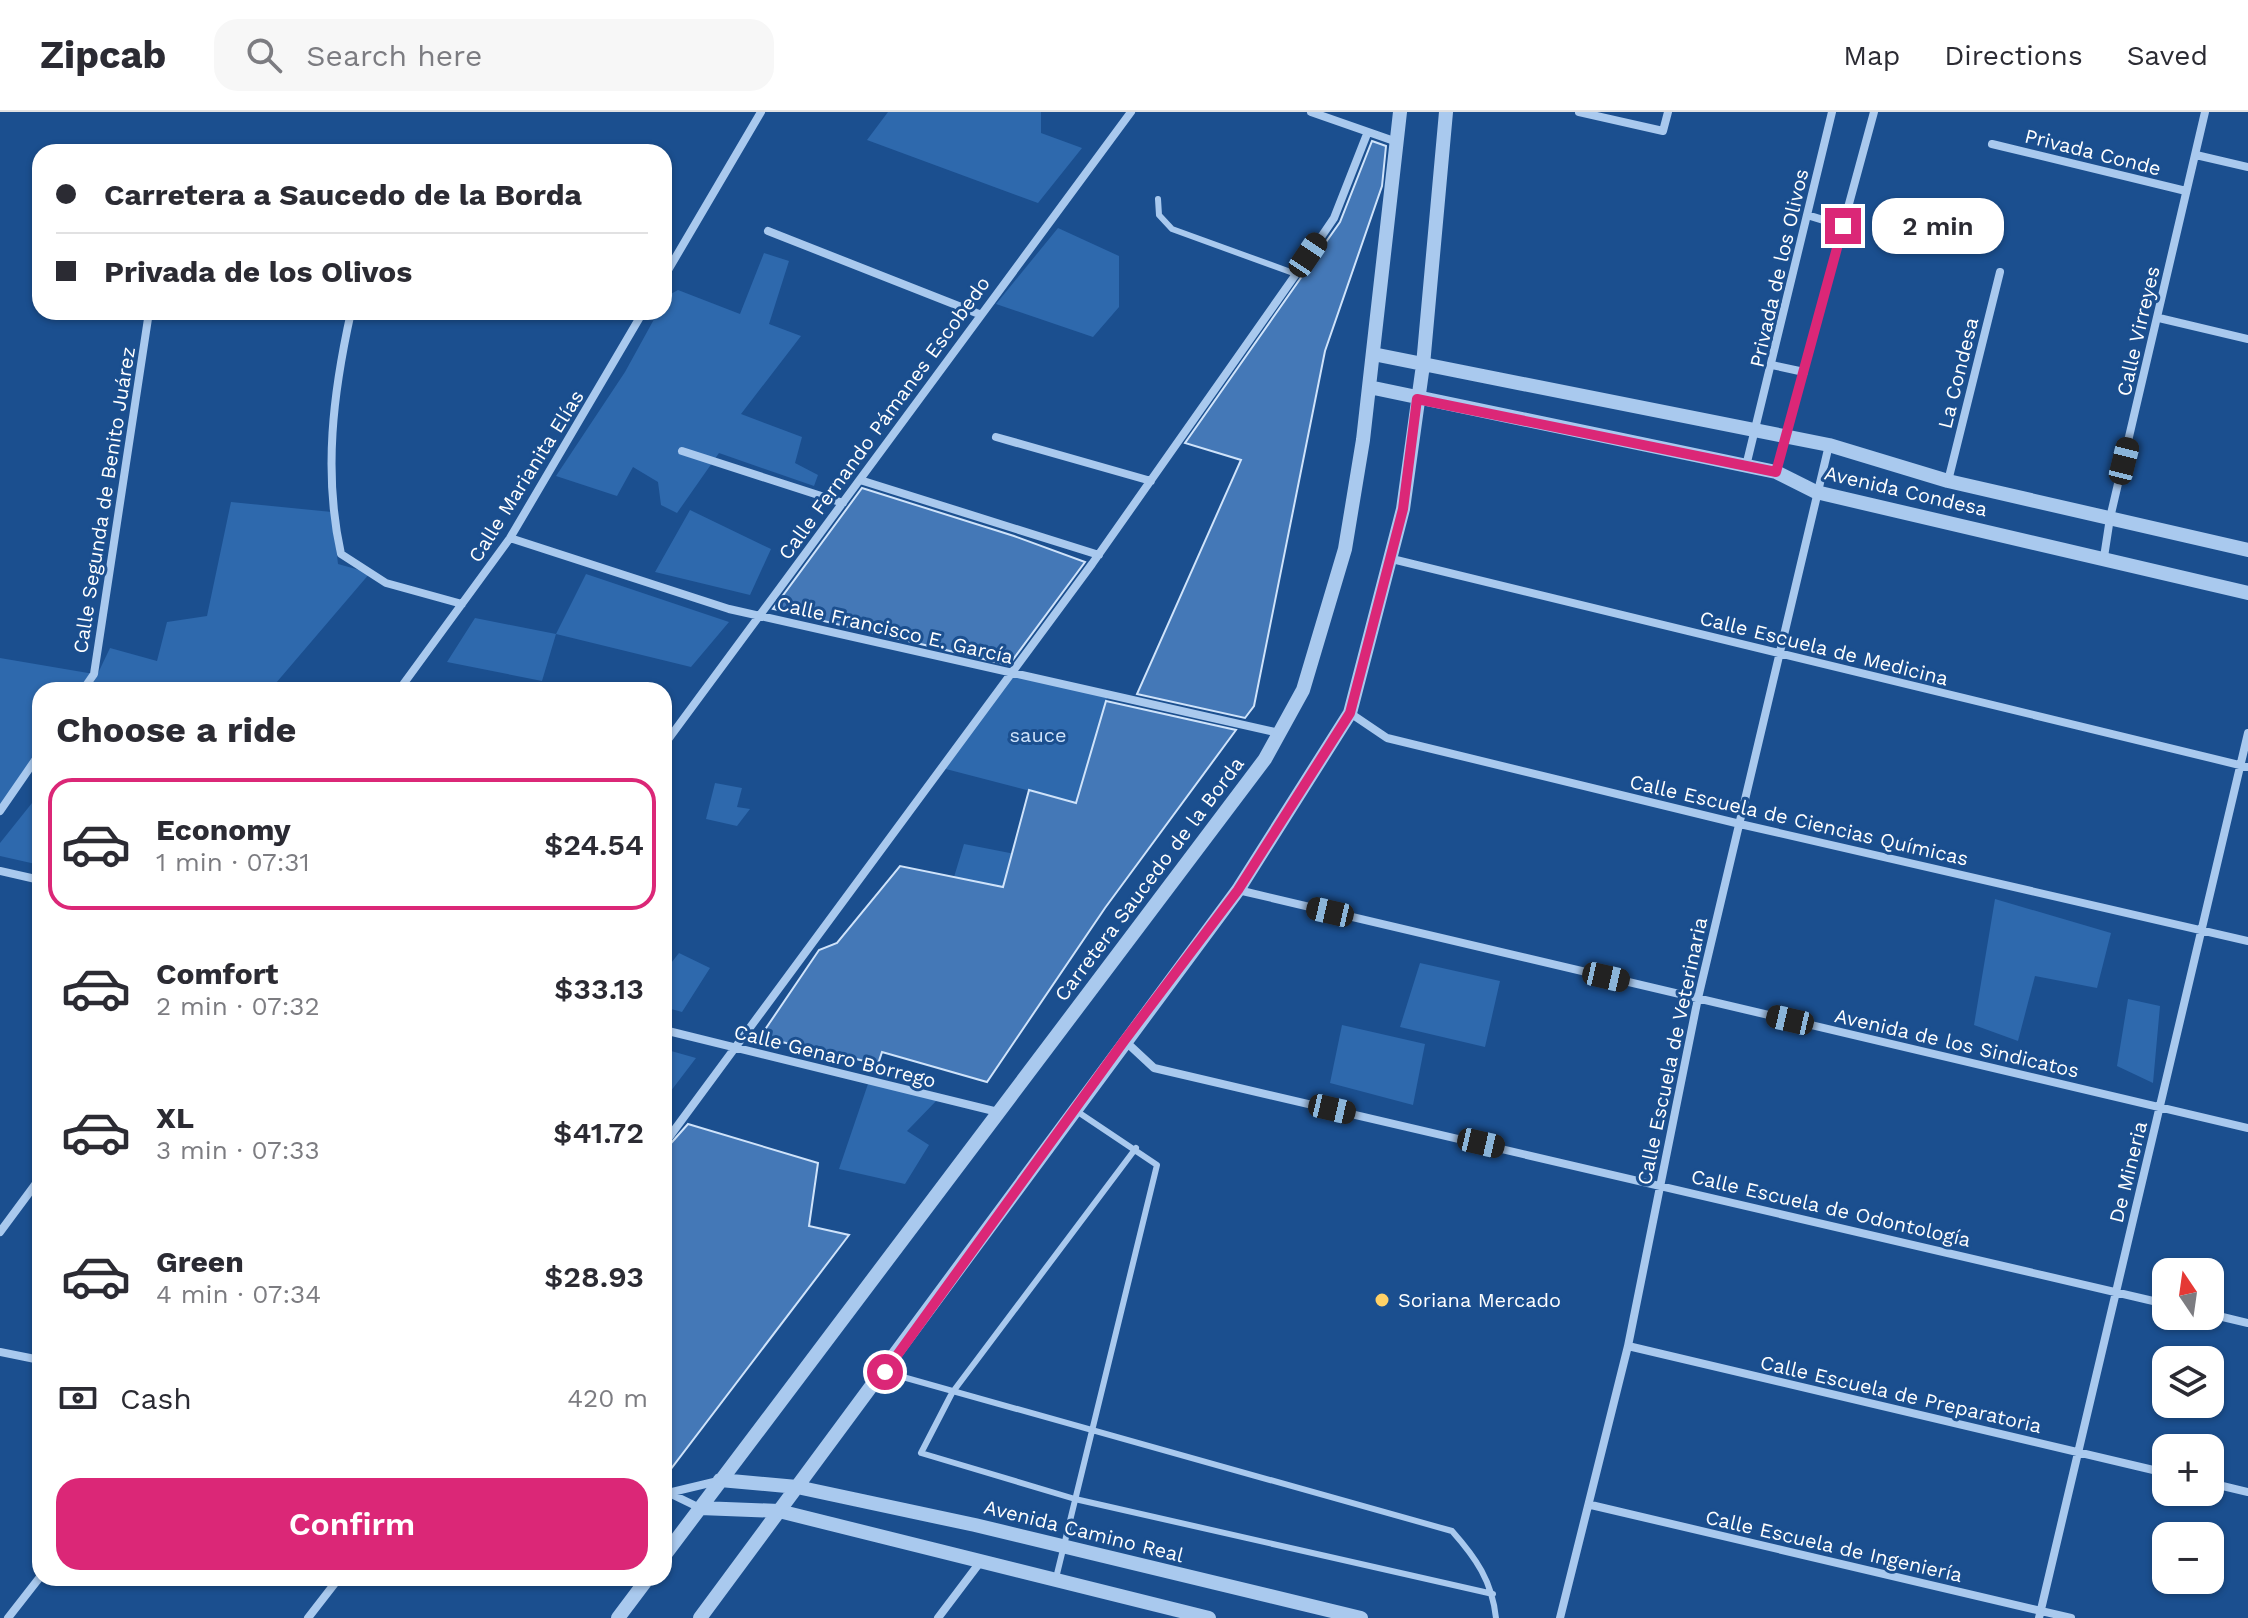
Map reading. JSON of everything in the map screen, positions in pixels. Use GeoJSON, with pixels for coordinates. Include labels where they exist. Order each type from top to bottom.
{"type":"FeatureCollection","features":[{"type":"Feature","properties":{"kind":"street"},"geometry":{"type":"LineString","coordinates":[[672,263],[761,112]]}},
{"type":"Feature","properties":{"kind":"street","name":"Calle Fernando Pámanes Escobedo"},"geometry":{"type":"LineString","coordinates":[[672,734],[1131,112]]}},
{"type":"Feature","properties":{"kind":"street"},"geometry":{"type":"LineString","coordinates":[[1311,112],[1397,142]]}},
{"type":"Feature","properties":{"kind":"street","name":"Carretera Saucedo de la Borda"},"geometry":{"type":"LineString","coordinates":[[672,1545],[1265,759],[1303,690],[1338,576],[1363,440],[1400,112]]}},
{"type":"Feature","properties":{"kind":"street"},"geometry":{"type":"LineString","coordinates":[[700,1618],[885,1372],[1124,1041],[1238,890],[1350,713],[1403,509],[1423,365],[1446,112]]}},
{"type":"Feature","properties":{"kind":"street"},"geometry":{"type":"LineString","coordinates":[[1579,112],[1663,131],[1668,112]]}},
{"type":"Feature","properties":{"kind":"street","name":"Privada de los Olivos"},"geometry":{"type":"LineString","coordinates":[[1746,466],[1832,112]]}},
{"type":"Feature","properties":{"kind":"street"},"geometry":{"type":"LineString","coordinates":[[1776,472],[1874,112]]}},
{"type":"Feature","properties":{"kind":"street","name":"Calle Virreyes"},"geometry":{"type":"LineString","coordinates":[[2104,557],[2110,518],[2205,112]]}},
{"type":"Feature","properties":{"kind":"street"},"geometry":{"type":"LineString","coordinates":[[672,1133],[1099,555],[1296,274],[1334,218],[1367,134]]}},
{"type":"Feature","properties":{"kind":"street","name":"Privada Conde"},"geometry":{"type":"LineString","coordinates":[[1992,144],[2186,191]]}},
{"type":"Feature","properties":{"kind":"street"},"geometry":{"type":"LineString","coordinates":[[2196,155],[2248,167]]}},
{"type":"Feature","properties":{"kind":"street"},"geometry":{"type":"LineString","coordinates":[[1807,215],[1843,226]]}},
{"type":"Feature","properties":{"kind":"street"},"geometry":{"type":"LineString","coordinates":[[768,231],[979,314]]}},
{"type":"Feature","properties":{"kind":"street","name":"La Condesa"},"geometry":{"type":"LineString","coordinates":[[1948,481],[2000,272]]}},
{"type":"Feature","properties":{"kind":"street"},"geometry":{"type":"LineString","coordinates":[[2159,318],[2248,339]]}},
{"type":"Feature","properties":{"kind":"street","name":"Calle Segunda de Benito Juárez"},"geometry":{"type":"LineString","coordinates":[[88,682],[94,674],[148,320]]}},
{"type":"Feature","properties":{"kind":"street"},"geometry":{"type":"LineString","coordinates":[[349,320],[336,376],[331,445],[332,512],[341,554],[386,583],[462,604]]}},
{"type":"Feature","properties":{"kind":"street","name":"Calle Marianita Elías"},"geometry":{"type":"LineString","coordinates":[[405,682],[510,538],[638,320]]}},
{"type":"Feature","properties":{"kind":"street","name":"Avenida Condesa"},"geometry":{"type":"LineString","coordinates":[[1373,354],[1829,445],[1948,481],[2248,550]]}},
{"type":"Feature","properties":{"kind":"street"},"geometry":{"type":"LineString","coordinates":[[1772,365],[1804,372]]}},
{"type":"Feature","properties":{"kind":"street","name":"Avenida Condesa"},"geometry":{"type":"LineString","coordinates":[[1369,387],[1776,472],[1816,492],[2248,593]]}},
{"type":"Feature","properties":{"kind":"street"},"geometry":{"type":"LineString","coordinates":[[996,437],[1151,481]]}},
{"type":"Feature","properties":{"kind":"street","name":"Calle Escuela de Veterinaria"},"geometry":{"type":"LineString","coordinates":[[1560,1618],[1591,1505],[1628,1346],[1698,998],[1782,654],[1829,445]]}},
{"type":"Feature","properties":{"kind":"street"},"geometry":{"type":"LineString","coordinates":[[682,451],[843,503]]}},
{"type":"Feature","properties":{"kind":"street"},"geometry":{"type":"LineString","coordinates":[[860,480],[1099,555]]}},
{"type":"Feature","properties":{"kind":"street","name":"Calle Francisco E. García"},"geometry":{"type":"LineString","coordinates":[[510,538],[759,616],[1279,733]]}},
{"type":"Feature","properties":{"kind":"street","name":"Calle Escuela de Medicina"},"geometry":{"type":"LineString","coordinates":[[1392,559],[2244,766]]}},
{"type":"Feature","properties":{"kind":"street","name":"Calle Escuela de Ciencias Químicas"},"geometry":{"type":"LineString","coordinates":[[1350,713],[1387,738],[1740,824],[2248,941]]}},
{"type":"Feature","properties":{"kind":"street","name":"De Mineria"},"geometry":{"type":"LineString","coordinates":[[2039,1614],[2200,930],[2244,766],[2248,733]]}},
{"type":"Feature","properties":{"kind":"street"},"geometry":{"type":"LineString","coordinates":[[0,811],[32,765]]}},
{"type":"Feature","properties":{"kind":"street"},"geometry":{"type":"LineString","coordinates":[[0,871],[32,878]]}},
{"type":"Feature","properties":{"kind":"street","name":"Avenida de los Sindicatos"},"geometry":{"type":"LineString","coordinates":[[1238,890],[2248,1128]]}},
{"type":"Feature","properties":{"kind":"street","name":"Calle Genaro Borrego"},"geometry":{"type":"LineString","coordinates":[[672,1032],[998,1112]]}},
{"type":"Feature","properties":{"kind":"street","name":"Calle Escuela de Odontología"},"geometry":{"type":"LineString","coordinates":[[1124,1041],[1154,1068],[2152,1301]]}},
{"type":"Feature","properties":{"kind":"street"},"geometry":{"type":"LineString","coordinates":[[0,1232],[32,1189]]}},
{"type":"Feature","properties":{"kind":"street"},"geometry":{"type":"LineString","coordinates":[[2224,1317],[2248,1323]]}},
{"type":"Feature","properties":{"kind":"street","name":"Calle Escuela de Preparatoria"},"geometry":{"type":"LineString","coordinates":[[1628,1346],[2152,1470]]}},
{"type":"Feature","properties":{"kind":"street"},"geometry":{"type":"LineString","coordinates":[[0,1352],[32,1358]]}},
{"type":"Feature","properties":{"kind":"street"},"geometry":{"type":"LineString","coordinates":[[672,1491],[720,1480]]}},
{"type":"Feature","properties":{"kind":"street","name":"Avenida Camino Real"},"geometry":{"type":"LineString","coordinates":[[720,1480],[797,1487],[1361,1618]]}},
{"type":"Feature","properties":{"kind":"street"},"geometry":{"type":"LineString","coordinates":[[2224,1486],[2248,1492]]}},
{"type":"Feature","properties":{"kind":"street"},"geometry":{"type":"LineString","coordinates":[[672,1495],[700,1508],[779,1511],[1209,1618]]}},
{"type":"Feature","properties":{"kind":"street","name":"Calle Escuela de Ingeniería"},"geometry":{"type":"LineString","coordinates":[[1591,1505],[2039,1614],[2071,1618]]}},
{"type":"Feature","properties":{"kind":"street"},"geometry":{"type":"LineString","coordinates":[[938,1618],[981,1560]]}},
{"type":"Feature","properties":{"kind":"street"},"geometry":{"type":"LineString","coordinates":[[8,1618],[33,1586]]}},
{"type":"Feature","properties":{"kind":"street"},"geometry":{"type":"LineString","coordinates":[[308,1618],[333,1586]]}},
{"type":"Feature","properties":{"kind":"street"},"geometry":{"type":"LineString","coordinates":[[618,1618],[642,1586]]}},
{"type":"Feature","properties":{"kind":"lane"},"geometry":{"type":"LineString","coordinates":[[1158,199],[1159,215],[1172,229],[1296,274]]}},
{"type":"Feature","properties":{"kind":"lane"},"geometry":{"type":"LineString","coordinates":[[1055,1579],[1157,1165],[1136,1148],[1075,1110]]}},
{"type":"Feature","properties":{"kind":"lane"},"geometry":{"type":"LineString","coordinates":[[1136,1148],[952,1393],[921,1453],[1075,1499],[1493,1594]]}},
{"type":"Feature","properties":{"kind":"lane"},"geometry":{"type":"LineString","coordinates":[[885,1372],[952,1393],[1093,1427],[1452,1531],[1478,1559],[1493,1594],[1496,1618]]}},
{"type":"Feature","properties":{"kind":"green space"},"geometry":{"type":"Polygon","coordinates":[[[888,112],[1041,112],[1041,133],[1082,148],[1038,203],[867,140],[888,112]]]}},
{"type":"Feature","properties":{"kind":"green space"},"geometry":{"type":"Polygon","coordinates":[[[1058,228],[1119,256],[1119,307],[1093,337],[996,304],[1058,228]]]}},
{"type":"Feature","properties":{"kind":"green space"},"geometry":{"type":"Polygon","coordinates":[[[764,253],[789,261],[769,324],[801,336],[741,414],[802,437],[795,463],[818,475],[814,486],[719,453],[677,513],[661,505],[658,482],[633,467],[617,496],[556,476],[625,372],[654,320],[672,320],[672,293],[678,290],[740,314],[764,253]]]}},
{"type":"Feature","properties":{"kind":"green space"},"geometry":{"type":"Polygon","coordinates":[[[231,502],[332,512],[338,564],[370,573],[277,682],[94,682],[110,648],[157,661],[167,622],[207,616],[231,502]]]}},
{"type":"Feature","properties":{"kind":"green space"},"geometry":{"type":"Polygon","coordinates":[[[690,510],[771,549],[750,595],[655,572],[690,510]]]}},
{"type":"Feature","properties":{"kind":"green space"},"geometry":{"type":"Polygon","coordinates":[[[586,574],[729,622],[691,667],[556,634],[586,574]]]}},
{"type":"Feature","properties":{"kind":"green space"},"geometry":{"type":"Polygon","coordinates":[[[475,618],[556,634],[542,681],[447,662],[475,618]]]}},
{"type":"Feature","properties":{"kind":"green space"},"geometry":{"type":"Polygon","coordinates":[[[0,658],[94,674],[88,682],[32,682],[32,765],[0,811],[0,658]]]}},
{"type":"Feature","properties":{"kind":"green space","name":"sauce"},"geometry":{"type":"Polygon","coordinates":[[[1012,673],[1108,695],[1076,803],[942,768],[1012,673]]]}},
{"type":"Feature","properties":{"kind":"green space"},"geometry":{"type":"Polygon","coordinates":[[[715,783],[742,788],[737,807],[750,809],[737,826],[706,819],[715,783]]]}},
{"type":"Feature","properties":{"kind":"green space"},"geometry":{"type":"Polygon","coordinates":[[[32,803],[32,863],[0,856],[0,843],[32,803]]]}},
{"type":"Feature","properties":{"kind":"green space"},"geometry":{"type":"Polygon","coordinates":[[[964,844],[1015,854],[1003,887],[954,877],[964,844]]]}},
{"type":"Feature","properties":{"kind":"green space"},"geometry":{"type":"Polygon","coordinates":[[[1995,899],[2111,933],[2097,988],[2035,976],[2018,1041],[1974,1025],[1995,899]]]}},
{"type":"Feature","properties":{"kind":"green space"},"geometry":{"type":"Polygon","coordinates":[[[679,953],[710,968],[682,1012],[672,1009],[672,962],[679,953]]]}},
{"type":"Feature","properties":{"kind":"green space"},"geometry":{"type":"Polygon","coordinates":[[[1420,963],[1500,981],[1485,1047],[1400,1027],[1420,963]]]}},
{"type":"Feature","properties":{"kind":"green space"},"geometry":{"type":"Polygon","coordinates":[[[2128,999],[2160,1006],[2153,1083],[2117,1066],[2128,999]]]}},
{"type":"Feature","properties":{"kind":"green space"},"geometry":{"type":"Polygon","coordinates":[[[1342,1025],[1425,1044],[1413,1105],[1330,1083],[1342,1025]]]}},
{"type":"Feature","properties":{"kind":"green space"},"geometry":{"type":"Polygon","coordinates":[[[672,1051],[696,1058],[672,1090],[672,1051]]]}},
{"type":"Feature","properties":{"kind":"green space"},"geometry":{"type":"Polygon","coordinates":[[[869,1081],[939,1098],[907,1131],[929,1145],[905,1184],[839,1169],[869,1081]]]}},
{"type":"Feature","properties":{"kind":"building"},"geometry":{"type":"Polygon","coordinates":[[[1372,141],[1386,146],[1382,186],[1325,351],[1254,706],[1245,718],[1137,694],[1241,460],[1185,443],[1340,222],[1372,141]]]}},
{"type":"Feature","properties":{"kind":"building"},"geometry":{"type":"Polygon","coordinates":[[[862,488],[1085,562],[1009,665],[773,609],[862,488]]]}},
{"type":"Feature","properties":{"kind":"building"},"geometry":{"type":"Polygon","coordinates":[[[1106,701],[1236,730],[1105,908],[987,1082],[882,1052],[878,1064],[760,1037],[819,950],[837,943],[900,866],[1003,887],[1029,790],[1076,803],[1106,701]]]}},
{"type":"Feature","properties":{"kind":"building"},"geometry":{"type":"Polygon","coordinates":[[[688,1124],[818,1163],[809,1226],[849,1235],[672,1467],[672,1142],[688,1124]]]}},
{"type":"Feature","properties":{"kind":"place","name":"Soriana Mercado"},"geometry":{"type":"Point","coordinates":[1382,1300]}},
{"type":"Feature","properties":{"kind":"route"},"geometry":{"type":"LineString","coordinates":[[885,1372],[1124,1041],[1238,890],[1350,713],[1403,509],[1417,399],[1776,472],[1843,226]]}}]}
